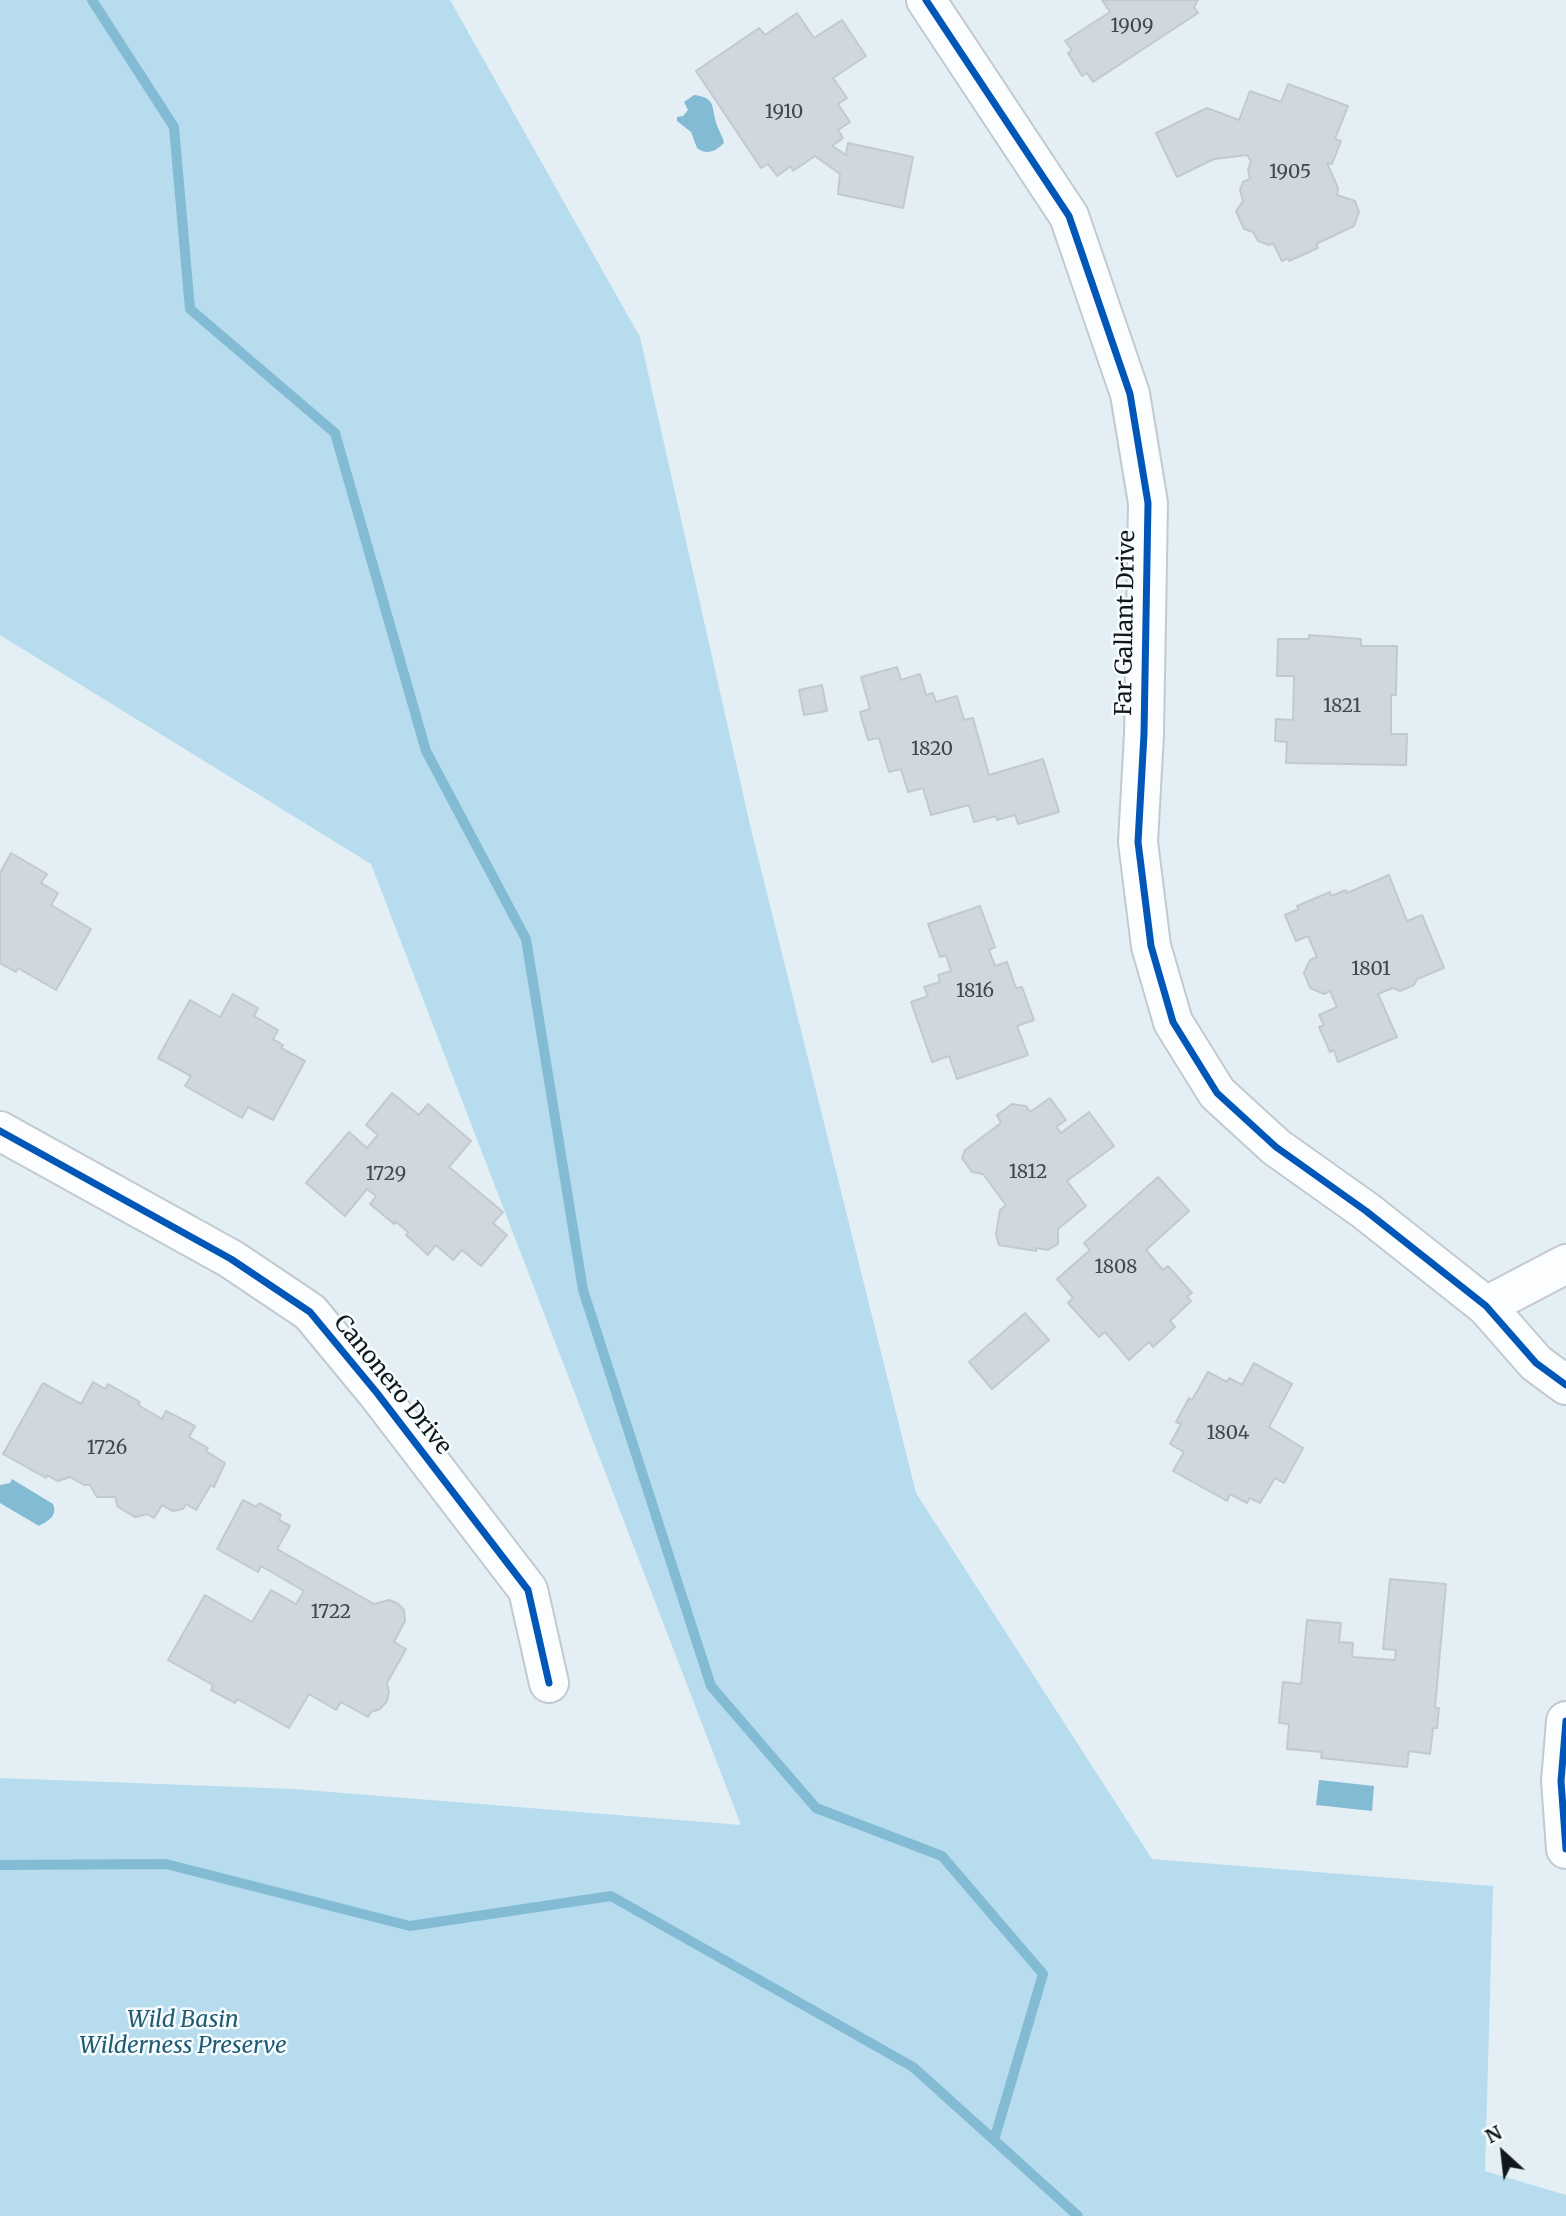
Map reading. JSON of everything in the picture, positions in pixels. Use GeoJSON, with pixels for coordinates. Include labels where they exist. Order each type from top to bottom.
{"type":"FeatureCollection","features":[{"type":"Feature","properties":{"kind":"street","name":"Far Gallant Drive"},"geometry":{"type":"LineString","coordinates":[[926,0],[1069,216],[1129,394],[1147,503],[1144,734],[1138,842],[1151,946],[1173,1022],[1217,1093],[1276,1147],[1366,1211],[1486,1306],[1536,1363],[1566,1385]]}},
{"type":"Feature","properties":{"kind":"street","name":"Canonero Drive"},"geometry":{"type":"LineString","coordinates":[[0,1131],[231,1259],[310,1312],[377,1393],[528,1590],[549,1683]]}},
{"type":"Feature","properties":{"kind":"street"},"geometry":{"type":"LineString","coordinates":[[1486,1306],[1566,1264]]}},
{"type":"Feature","properties":{"kind":"street"},"geometry":{"type":"LineString","coordinates":[[1566,1721],[1561,1781],[1566,1849]]}},
{"type":"Feature","properties":{"kind":"green space","name":"Wild Basin Wilderness Preserve"},"geometry":{"type":"Polygon","coordinates":[[[0,0],[450,0],[640,337],[750,825],[916,1493],[1152,1859],[1493,1886],[1485,2171],[1566,2195],[1566,2216],[0,2216],[0,1778],[294,1789],[741,1825],[371,864],[0,635],[0,0]]]}},
{"type":"Feature","properties":{"kind":"shaded area"},"geometry":{"type":"Polygon","coordinates":[[[694,95],[706,98],[711,103],[724,143],[711,152],[697,148],[691,132],[677,121],[677,117],[683,116],[688,110],[684,102],[694,95]]]}},
{"type":"Feature","properties":{"kind":"shaded area"},"geometry":{"type":"Polygon","coordinates":[[[12,1479],[53,1504],[54,1512],[51,1518],[39,1526],[0,1503],[0,1485],[10,1483],[12,1479]]]}},
{"type":"Feature","properties":{"kind":"shaded area"},"geometry":{"type":"Polygon","coordinates":[[[1319,1780],[1374,1786],[1372,1811],[1316,1805],[1319,1780]]]}},
{"type":"Feature","properties":{"kind":"building"},"geometry":{"type":"Polygon","coordinates":[[[1102,0],[1198,0],[1194,7],[1198,13],[1093,82],[1087,73],[1082,76],[1068,53],[1072,50],[1065,41],[1110,12],[1102,0]]]}},
{"type":"Feature","properties":{"kind":"building"},"geometry":{"type":"Polygon","coordinates":[[[797,13],[814,38],[842,20],[866,56],[833,78],[847,98],[838,104],[850,122],[838,130],[843,138],[832,146],[846,155],[848,143],[913,157],[903,208],[838,194],[840,174],[815,156],[793,171],[791,166],[777,176],[768,164],[761,168],[696,71],[759,28],[765,35],[797,13]]]}},
{"type":"Feature","properties":{"kind":"building"},"geometry":{"type":"Polygon","coordinates":[[[1288,84],[1348,106],[1335,139],[1341,141],[1332,164],[1327,163],[1338,188],[1337,195],[1355,201],[1359,212],[1354,226],[1316,244],[1318,248],[1289,261],[1288,258],[1282,261],[1273,243],[1269,245],[1258,241],[1253,232],[1244,229],[1236,211],[1243,201],[1240,190],[1243,182],[1250,179],[1248,170],[1251,161],[1247,155],[1214,159],[1177,177],[1156,133],[1207,108],[1239,120],[1250,91],[1281,102],[1288,84]]]}},
{"type":"Feature","properties":{"kind":"building"},"geometry":{"type":"Polygon","coordinates":[[[1309,635],[1361,639],[1361,646],[1397,646],[1396,695],[1391,695],[1391,734],[1407,734],[1406,765],[1286,763],[1287,742],[1275,741],[1276,719],[1293,720],[1294,676],[1277,676],[1278,639],[1309,639],[1309,635]]]}},
{"type":"Feature","properties":{"kind":"building"},"geometry":{"type":"Polygon","coordinates":[[[897,667],[901,680],[920,674],[926,695],[933,693],[936,702],[957,696],[964,720],[973,718],[989,775],[1043,759],[1059,812],[1018,824],[1015,815],[997,820],[996,816],[974,822],[969,805],[931,815],[923,788],[908,792],[901,769],[889,772],[879,738],[868,740],[860,712],[870,709],[861,677],[897,667]]]}},
{"type":"Feature","properties":{"kind":"building"},"geometry":{"type":"Polygon","coordinates":[[[822,685],[827,711],[804,715],[799,690],[822,685]]]}},
{"type":"Feature","properties":{"kind":"building"},"geometry":{"type":"Polygon","coordinates":[[[11,853],[47,874],[41,883],[58,893],[51,905],[91,929],[56,990],[18,968],[16,972],[0,963],[0,873],[11,853]]]}},
{"type":"Feature","properties":{"kind":"building"},"geometry":{"type":"Polygon","coordinates":[[[1389,875],[1407,921],[1422,915],[1444,968],[1417,979],[1414,985],[1400,991],[1393,988],[1378,994],[1397,1037],[1338,1062],[1334,1050],[1330,1052],[1319,1027],[1324,1025],[1319,1015],[1337,1007],[1330,991],[1324,994],[1310,988],[1304,973],[1310,960],[1317,957],[1308,936],[1296,941],[1285,915],[1299,909],[1297,906],[1330,892],[1331,896],[1346,890],[1347,893],[1389,875]]]}},
{"type":"Feature","properties":{"kind":"building"},"geometry":{"type":"Polygon","coordinates":[[[980,906],[995,947],[989,950],[995,966],[1007,962],[1016,988],[1022,987],[1034,1020],[1017,1026],[1028,1055],[957,1079],[949,1056],[932,1062],[911,1002],[928,996],[924,987],[940,982],[938,975],[951,971],[946,955],[940,957],[928,924],[980,906]]]}},
{"type":"Feature","properties":{"kind":"building"},"geometry":{"type":"Polygon","coordinates":[[[233,994],[258,1008],[254,1016],[278,1030],[273,1039],[283,1045],[281,1048],[305,1061],[273,1120],[248,1107],[242,1118],[185,1086],[191,1076],[158,1058],[190,1000],[220,1017],[233,994]]]}},
{"type":"Feature","properties":{"kind":"building"},"geometry":{"type":"Polygon","coordinates":[[[392,1093],[419,1115],[428,1104],[471,1141],[449,1167],[503,1212],[493,1223],[507,1235],[481,1266],[462,1250],[453,1260],[436,1245],[428,1255],[406,1235],[408,1232],[370,1204],[376,1196],[367,1189],[345,1216],[306,1183],[349,1132],[367,1148],[378,1135],[366,1125],[392,1093]]]}},
{"type":"Feature","properties":{"kind":"building"},"geometry":{"type":"Polygon","coordinates":[[[1050,1098],[1066,1120],[1056,1127],[1061,1133],[1089,1112],[1114,1146],[1067,1181],[1086,1206],[1058,1229],[1058,1244],[1048,1250],[1036,1248],[1036,1251],[999,1245],[996,1234],[1000,1210],[1006,1205],[983,1174],[972,1172],[962,1158],[965,1150],[1001,1123],[997,1115],[1012,1104],[1026,1106],[1030,1112],[1050,1098]]]}},
{"type":"Feature","properties":{"kind":"building"},"geometry":{"type":"Polygon","coordinates":[[[1158,1177],[1189,1211],[1146,1250],[1163,1270],[1168,1266],[1192,1293],[1187,1296],[1191,1301],[1170,1321],[1175,1327],[1153,1347],[1149,1342],[1129,1360],[1105,1332],[1099,1337],[1068,1303],[1073,1298],[1057,1279],[1090,1250],[1084,1243],[1158,1177]]]}},
{"type":"Feature","properties":{"kind":"building"},"geometry":{"type":"Polygon","coordinates":[[[1025,1313],[1049,1340],[992,1389],[969,1362],[1025,1313]]]}},
{"type":"Feature","properties":{"kind":"building"},"geometry":{"type":"Polygon","coordinates":[[[1254,1363],[1292,1384],[1269,1427],[1303,1448],[1284,1483],[1275,1478],[1260,1503],[1250,1498],[1247,1503],[1230,1494],[1227,1501],[1173,1471],[1184,1452],[1170,1444],[1181,1424],[1176,1422],[1208,1372],[1227,1382],[1229,1378],[1242,1385],[1254,1363]]]}},
{"type":"Feature","properties":{"kind":"building"},"geometry":{"type":"Polygon","coordinates":[[[93,1382],[105,1389],[108,1384],[140,1402],[138,1405],[162,1419],[166,1411],[195,1426],[189,1437],[208,1448],[206,1451],[225,1463],[214,1487],[211,1485],[196,1510],[186,1504],[183,1509],[173,1511],[162,1505],[154,1518],[147,1514],[135,1517],[118,1507],[115,1497],[97,1497],[90,1485],[84,1485],[70,1477],[58,1481],[47,1475],[46,1478],[3,1454],[43,1383],[81,1404],[93,1382]]]}},
{"type":"Feature","properties":{"kind":"building"},"geometry":{"type":"Polygon","coordinates":[[[243,1500],[256,1507],[259,1503],[281,1515],[279,1520],[290,1526],[277,1549],[374,1604],[389,1600],[404,1610],[405,1621],[394,1642],[406,1649],[387,1683],[387,1701],[368,1717],[341,1702],[336,1710],[309,1694],[289,1728],[237,1699],[235,1703],[211,1690],[213,1685],[168,1660],[205,1595],[252,1622],[271,1590],[296,1604],[304,1591],[261,1566],[258,1572],[217,1549],[243,1500]]]}},
{"type":"Feature","properties":{"kind":"building"},"geometry":{"type":"Polygon","coordinates":[[[1390,1579],[1446,1584],[1435,1708],[1439,1708],[1430,1754],[1409,1751],[1407,1767],[1321,1758],[1322,1752],[1287,1749],[1289,1724],[1279,1723],[1283,1682],[1301,1684],[1307,1620],[1341,1623],[1339,1642],[1353,1643],[1352,1657],[1395,1660],[1396,1650],[1383,1649],[1390,1579]]]}},
{"type":"Feature","properties":{"kind":"waterway"},"geometry":{"type":"LineString","coordinates":[[92,0],[174,127],[190,309],[335,433],[426,751],[526,939],[583,1290],[711,1686],[816,1808],[942,1856],[1043,1974],[994,2140],[1078,2216]]}},
{"type":"Feature","properties":{"kind":"waterway"},"geometry":{"type":"LineString","coordinates":[[0,1865],[166,1864],[410,1926],[611,1896],[913,2067],[994,2140]]}},
{"type":"Feature","properties":{"kind":"cycle path"},"geometry":{"type":"LineString","coordinates":[[926,0],[1069,216],[1130,394],[1148,503],[1144,734],[1138,842],[1151,946],[1173,1022],[1217,1093],[1276,1147],[1366,1211],[1486,1306],[1536,1363],[1566,1385]]}},
{"type":"Feature","properties":{"kind":"cycle path"},"geometry":{"type":"LineString","coordinates":[[0,1131],[231,1259],[310,1312],[377,1393],[528,1590],[549,1683]]}},
{"type":"Feature","properties":{"kind":"cycle path"},"geometry":{"type":"LineString","coordinates":[[1566,1721],[1561,1781],[1566,1849]]}}]}
